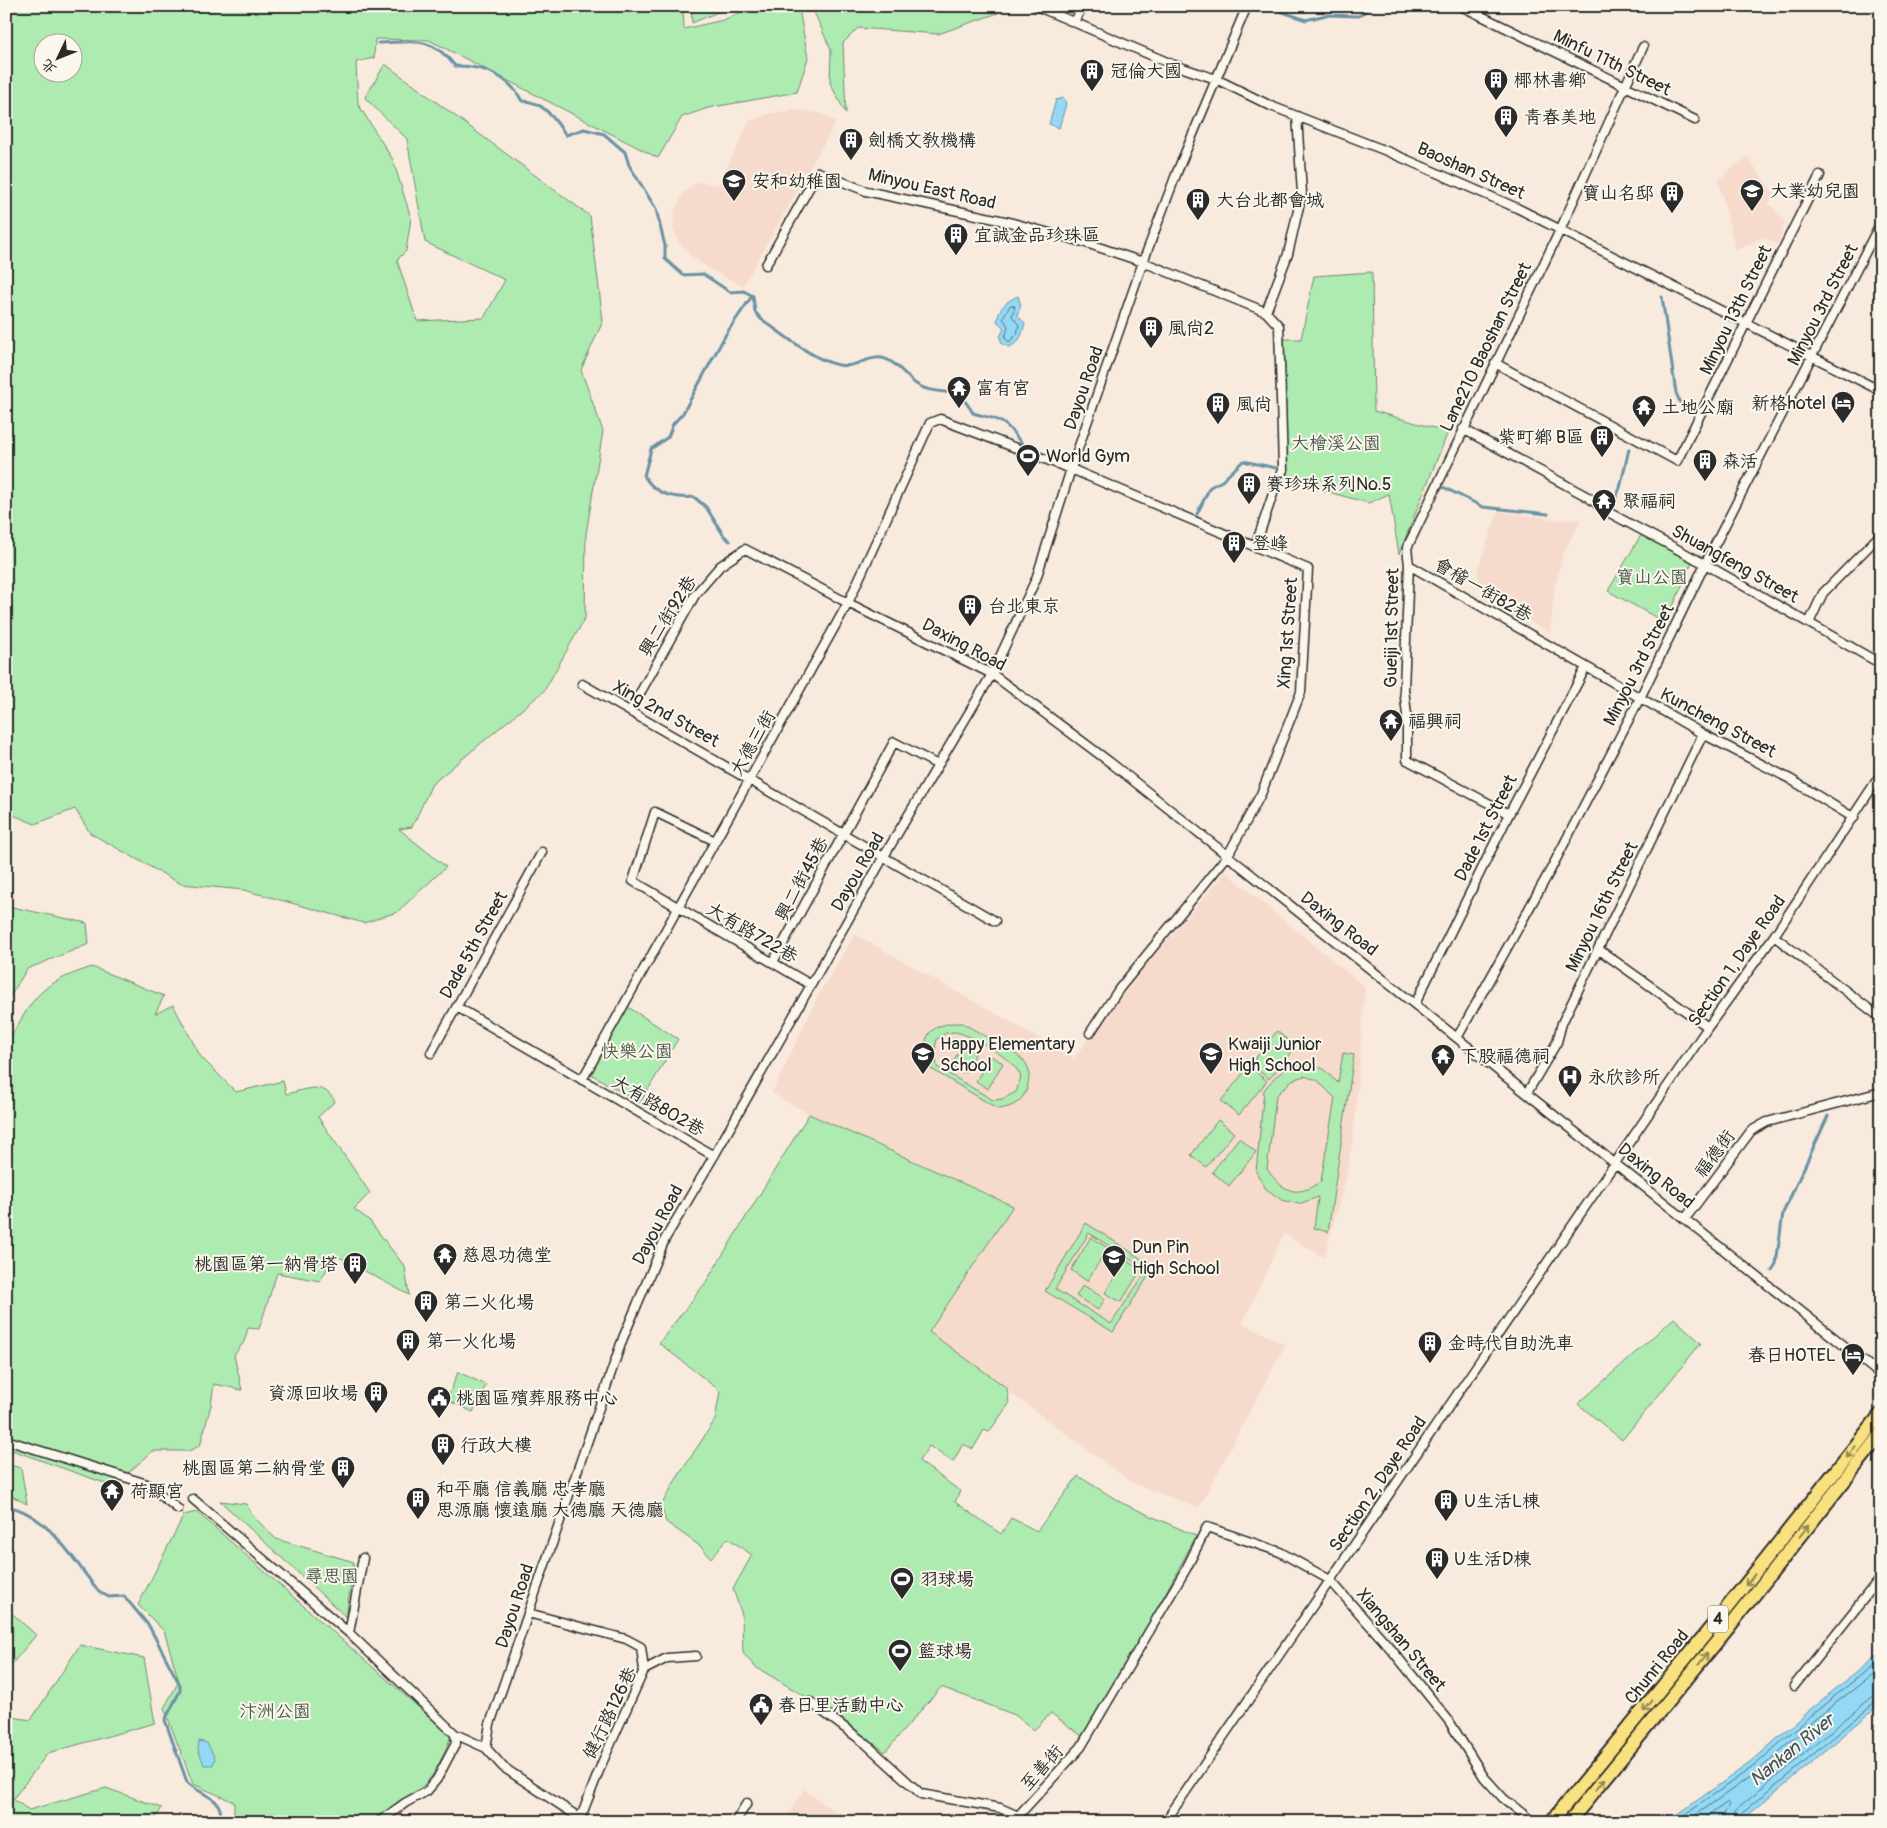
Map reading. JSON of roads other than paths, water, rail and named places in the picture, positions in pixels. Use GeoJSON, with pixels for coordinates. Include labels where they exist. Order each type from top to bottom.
{"type":"FeatureCollection","features":[{"type":"Feature","properties":{"kind":"main road","name":"Chunri Road"},"geometry":{"type":"LineString","coordinates":[[1551,1822],[1595,1771],[1758,1570],[1881,1414]]}},
{"type":"Feature","properties":{"kind":"main road","name":"Chunri Road"},"geometry":{"type":"LineString","coordinates":[[1568,1822],[1722,1636],[1881,1434]]}},
{"type":"Feature","properties":{"kind":"street","name":"Baoshan Street"},"geometry":{"type":"LineString","coordinates":[[1036,6],[1174,65],[1216,79],[1297,116],[1389,152],[1561,228],[1881,391]]}},
{"type":"Feature","properties":{"kind":"street"},"geometry":{"type":"LineString","coordinates":[[1075,22],[1082,6]]}},
{"type":"Feature","properties":{"kind":"street","name":"Dayou Road"},"geometry":{"type":"LineString","coordinates":[[486,1748],[490,1724],[528,1613],[623,1338],[650,1270],[665,1239],[883,858],[992,674],[1036,579],[1071,469],[1143,262],[1247,6]]}},
{"type":"Feature","properties":{"kind":"street","name":"Minfu 11th Street"},"geometry":{"type":"LineString","coordinates":[[1461,6],[1695,120]]}},
{"type":"Feature","properties":{"kind":"street","name":"Lane210 Baoshan Street"},"geometry":{"type":"LineString","coordinates":[[1439,479],[1561,228],[1643,47]]}},
{"type":"Feature","properties":{"kind":"street"},"geometry":{"type":"LineString","coordinates":[[1266,312],[1288,254],[1302,193],[1297,116]]}},
{"type":"Feature","properties":{"kind":"street","name":"Minyou East Road"},"geometry":{"type":"LineString","coordinates":[[766,265],[818,172],[866,191],[1009,222],[1083,242],[1143,262]]}},
{"type":"Feature","properties":{"kind":"street","name":"Minyou 13th Street"},"geometry":{"type":"LineString","coordinates":[[1495,363],[1677,461],[1820,175]]}},
{"type":"Feature","properties":{"kind":"street","name":"Minyou 3rd Street"},"geometry":{"type":"LineString","coordinates":[[1457,1038],[1551,869],[1640,698],[1706,564],[1814,357],[1881,222]]}},
{"type":"Feature","properties":{"kind":"street"},"geometry":{"type":"LineString","coordinates":[[1143,262],[1266,312],[1279,326],[1283,470],[1278,478],[1255,547]]}},
{"type":"Feature","properties":{"kind":"street","name":"Xing 1st Street"},"geometry":{"type":"LineString","coordinates":[[940,419],[1071,469],[1308,569],[1301,692],[1265,785],[1228,855],[1119,989],[1090,1033]]}},
{"type":"Feature","properties":{"kind":"street","name":"大德三街"},"geometry":{"type":"LineString","coordinates":[[582,1080],[848,603],[930,423],[940,419]]}},
{"type":"Feature","properties":{"kind":"street","name":"Shuangfeng Street"},"geometry":{"type":"LineString","coordinates":[[1463,429],[1588,497],[1606,511],[1706,564],[1881,664]]}},
{"type":"Feature","properties":{"kind":"street","name":"Gueiji 1st Street"},"geometry":{"type":"LineString","coordinates":[[1439,479],[1407,548],[1409,566],[1404,689],[1407,715],[1407,760],[1509,814]]}},
{"type":"Feature","properties":{"kind":"street"},"geometry":{"type":"LineString","coordinates":[[1809,624],[1823,593],[1881,534]]}},
{"type":"Feature","properties":{"kind":"street","name":"Daxing Road"},"geometry":{"type":"LineString","coordinates":[[745,549],[848,603],[992,674],[1112,763],[1881,1375]]}},
{"type":"Feature","properties":{"kind":"street","name":"興二街92巷"},"geometry":{"type":"LineString","coordinates":[[630,711],[695,594],[720,566],[745,549]]}},
{"type":"Feature","properties":{"kind":"street","name":"會稽一街82巷"},"geometry":{"type":"LineString","coordinates":[[1409,566],[1542,641]]}},
{"type":"Feature","properties":{"kind":"street","name":"Kuncheng Street"},"geometry":{"type":"LineString","coordinates":[[1542,641],[1703,734],[1790,779],[1854,818]]}},
{"type":"Feature","properties":{"kind":"street","name":"Dade 1st Street"},"geometry":{"type":"LineString","coordinates":[[1415,1004],[1509,814],[1586,666]]}},
{"type":"Feature","properties":{"kind":"street","name":"Xing 2nd Street"},"geometry":{"type":"LineString","coordinates":[[582,684],[749,778],[843,836],[996,921]]}},
{"type":"Feature","properties":{"kind":"street","name":"Minyou 16th Street"},"geometry":{"type":"LineString","coordinates":[[1527,1093],[1557,1042],[1562,1023],[1703,734]]}},
{"type":"Feature","properties":{"kind":"street","name":"興二街45巷"},"geometry":{"type":"LineString","coordinates":[[773,962],[894,742],[938,765]]}},
{"type":"Feature","properties":{"kind":"street","name":"Section 1, Daye Road"},"geometry":{"type":"LineString","coordinates":[[1615,1163],[1708,1027],[1774,936],[1854,818],[1881,774]]}},
{"type":"Feature","properties":{"kind":"street","name":"大有路722巷"},"geometry":{"type":"LineString","coordinates":[[715,841],[656,812],[632,881],[811,984]]}},
{"type":"Feature","properties":{"kind":"street","name":"Dade 5th Street"},"geometry":{"type":"LineString","coordinates":[[431,1053],[542,852]]}},
{"type":"Feature","properties":{"kind":"street"},"geometry":{"type":"LineString","coordinates":[[1774,936],[1881,1018]]}},
{"type":"Feature","properties":{"kind":"street"},"geometry":{"type":"LineString","coordinates":[[1598,949],[1708,1027]]}},
{"type":"Feature","properties":{"kind":"street","name":"大有路802巷"},"geometry":{"type":"LineString","coordinates":[[457,1007],[714,1156]]}},
{"type":"Feature","properties":{"kind":"street","name":"福德街"},"geometry":{"type":"LineString","coordinates":[[1685,1219],[1751,1131],[1767,1122],[1881,1092]]}},
{"type":"Feature","properties":{"kind":"street","name":"Section 2, Daye Road"},"geometry":{"type":"LineString","coordinates":[[1165,1822],[1615,1163]]}},
{"type":"Feature","properties":{"kind":"street"},"geometry":{"type":"LineString","coordinates":[[6,1440],[148,1484],[178,1509]]}},
{"type":"Feature","properties":{"kind":"street"},"geometry":{"type":"LineString","coordinates":[[192,1500],[349,1633],[455,1734],[486,1748],[503,1767],[582,1821]]}},
{"type":"Feature","properties":{"kind":"street","name":"Xiangshan Street"},"geometry":{"type":"LineString","coordinates":[[1207,1526],[1280,1552],[1330,1580],[1391,1649],[1449,1721],[1484,1777],[1503,1798],[1533,1822]]}},
{"type":"Feature","properties":{"kind":"street","name":"至善街"},"geometry":{"type":"LineString","coordinates":[[810,1702],[865,1743],[921,1794],[1000,1808],[1018,1816],[1081,1747],[1177,1584],[1207,1526]]}},
{"type":"Feature","properties":{"kind":"street"},"geometry":{"type":"LineString","coordinates":[[349,1633],[363,1558]]}},
{"type":"Feature","properties":{"kind":"street"},"geometry":{"type":"LineString","coordinates":[[1794,1686],[1881,1577]]}},
{"type":"Feature","properties":{"kind":"street"},"geometry":{"type":"LineString","coordinates":[[528,1613],[626,1640],[641,1647],[644,1670]]}},
{"type":"Feature","properties":{"kind":"street","name":"健行路126巷"},"geometry":{"type":"LineString","coordinates":[[582,1821],[602,1763],[644,1670],[667,1658],[696,1656]]}},
{"type":"Feature","properties":{"kind":"street"},"geometry":{"type":"LineString","coordinates":[[379,1822],[405,1803],[427,1791],[437,1779],[456,1743],[455,1734]]}},
{"type":"Feature","properties":{"kind":"street"},"geometry":{"type":"LineString","coordinates":[[735,1822],[747,1803]]}},
{"type":"Feature","properties":{"kind":"water"},"geometry":{"type":"Polygon","coordinates":[[[1064,98],[1066,104],[1059,128],[1049,124],[1056,100],[1064,98]]]}},
{"type":"Feature","properties":{"kind":"water"},"geometry":{"type":"Polygon","coordinates":[[[1018,296],[1021,306],[1017,315],[1025,323],[1019,340],[1009,347],[1002,344],[1000,337],[1004,328],[997,321],[999,312],[1004,306],[1018,296]]]}},
{"type":"Feature","properties":{"kind":"water","name":"Nankan River"},"geometry":{"type":"Polygon","coordinates":[[[1881,1652],[1881,1704],[1740,1822],[1667,1822],[1751,1762],[1807,1712],[1881,1652]]]}},
{"type":"Feature","properties":{"kind":"water"},"geometry":{"type":"Polygon","coordinates":[[[199,1741],[207,1743],[215,1758],[213,1765],[204,1765],[198,1749],[199,1741]]]}},
{"type":"Feature","properties":{"kind":"waterway"},"geometry":{"type":"LineString","coordinates":[[1265,6],[1306,20],[1326,15],[1359,16],[1371,6]]}},
{"type":"Feature","properties":{"kind":"waterway"},"geometry":{"type":"LineString","coordinates":[[378,43],[421,42],[430,45],[438,49],[455,66],[485,70],[502,79],[510,85],[522,101],[536,104],[548,112],[566,135],[584,129],[604,134],[625,152],[629,165],[656,209],[665,246],[665,259],[683,275],[703,274],[730,292],[744,291],[753,296],[755,312],[761,319],[788,339],[819,358],[845,366],[882,358],[893,363],[916,384],[922,387],[958,395],[973,413],[1003,423],[1018,440],[1032,450]]}},
{"type":"Feature","properties":{"kind":"waterway"},"geometry":{"type":"LineString","coordinates":[[730,541],[724,536],[706,507],[694,497],[679,497],[665,494],[648,482],[644,476],[651,449],[668,437],[673,424],[683,413],[726,334],[752,296]]}},
{"type":"Feature","properties":{"kind":"waterway"},"geometry":{"type":"LineString","coordinates":[[1662,297],[1676,393],[1684,411]]}},
{"type":"Feature","properties":{"kind":"waterway"},"geometry":{"type":"LineString","coordinates":[[1611,508],[1620,488],[1629,449]]}},
{"type":"Feature","properties":{"kind":"waterway"},"geometry":{"type":"LineString","coordinates":[[1197,514],[1210,487],[1222,481],[1243,461],[1276,468]]}},
{"type":"Feature","properties":{"kind":"waterway"},"geometry":{"type":"LineString","coordinates":[[1441,486],[1483,507],[1548,514]]}},
{"type":"Feature","properties":{"kind":"waterway"},"geometry":{"type":"LineString","coordinates":[[1772,1270],[1776,1264],[1783,1213],[1828,1116]]}},
{"type":"Feature","properties":{"kind":"waterway"},"geometry":{"type":"LineString","coordinates":[[6,1506],[21,1510],[47,1528],[70,1553],[99,1592],[109,1597],[124,1596],[149,1626],[180,1685],[180,1691],[165,1720],[187,1782],[215,1801],[219,1806],[221,1822]]}},
{"type":"Feature","properties":{"kind":"place","name":"冠倫大國"},"geometry":{"type":"Point","coordinates":[1092,92]}},
{"type":"Feature","properties":{"kind":"place","name":"椰林書鄉"},"geometry":{"type":"Point","coordinates":[1496,101]}},
{"type":"Feature","properties":{"kind":"place","name":"青春美地"},"geometry":{"type":"Point","coordinates":[1506,138]}},
{"type":"Feature","properties":{"kind":"place","name":"劍橋文教機構"},"geometry":{"type":"Point","coordinates":[851,161]}},
{"type":"Feature","properties":{"kind":"place","name":"安和幼稚園"},"geometry":{"type":"Point","coordinates":[734,202]}},
{"type":"Feature","properties":{"kind":"place","name":"大業幼兒園"},"geometry":{"type":"Point","coordinates":[1752,212]}},
{"type":"Feature","properties":{"kind":"place","name":"寶山名邸"},"geometry":{"type":"Point","coordinates":[1672,214]}},
{"type":"Feature","properties":{"kind":"place","name":"大台北都會城"},"geometry":{"type":"Point","coordinates":[1198,221]}},
{"type":"Feature","properties":{"kind":"place","name":"宜誠金品珍珠區"},"geometry":{"type":"Point","coordinates":[956,256]}},
{"type":"Feature","properties":{"kind":"place","name":"風尚2"},"geometry":{"type":"Point","coordinates":[1151,349]}},
{"type":"Feature","properties":{"kind":"place","name":"富有宮"},"geometry":{"type":"Point","coordinates":[959,409]}},
{"type":"Feature","properties":{"kind":"place","name":"新格hotel"},"geometry":{"type":"Point","coordinates":[1843,424]}},
{"type":"Feature","properties":{"kind":"place","name":"風尚"},"geometry":{"type":"Point","coordinates":[1218,425]}},
{"type":"Feature","properties":{"kind":"place","name":"土地公廟"},"geometry":{"type":"Point","coordinates":[1644,428]}},
{"type":"Feature","properties":{"kind":"place","name":"紫町鄉 B區"},"geometry":{"type":"Point","coordinates":[1602,458]}},
{"type":"Feature","properties":{"kind":"place","name":"World Gym"},"geometry":{"type":"Point","coordinates":[1028,477]}},
{"type":"Feature","properties":{"kind":"place","name":"森活"},"geometry":{"type":"Point","coordinates":[1705,482]}},
{"type":"Feature","properties":{"kind":"place","name":"賽珍珠系列No.5"},"geometry":{"type":"Point","coordinates":[1249,505]}},
{"type":"Feature","properties":{"kind":"place","name":"聚福祠"},"geometry":{"type":"Point","coordinates":[1604,522]}},
{"type":"Feature","properties":{"kind":"place","name":"登峰"},"geometry":{"type":"Point","coordinates":[1234,564]}},
{"type":"Feature","properties":{"kind":"place","name":"台北東京"},"geometry":{"type":"Point","coordinates":[970,627]}},
{"type":"Feature","properties":{"kind":"place","name":"福興祠"},"geometry":{"type":"Point","coordinates":[1391,742]}},
{"type":"Feature","properties":{"kind":"place","name":"Happy Elementary School"},"geometry":{"type":"Point","coordinates":[923,1075]}},
{"type":"Feature","properties":{"kind":"place","name":"Kwaiji Junior High School"},"geometry":{"type":"Point","coordinates":[1211,1075]}},
{"type":"Feature","properties":{"kind":"place","name":"下股福德祠"},"geometry":{"type":"Point","coordinates":[1443,1077]}},
{"type":"Feature","properties":{"kind":"place","name":"永欣診所"},"geometry":{"type":"Point","coordinates":[1570,1098]}},
{"type":"Feature","properties":{"kind":"place","name":"慈恩功德堂"},"geometry":{"type":"Point","coordinates":[445,1276]}},
{"type":"Feature","properties":{"kind":"place","name":"Dun Pin High School"},"geometry":{"type":"Point","coordinates":[1114,1278]}},
{"type":"Feature","properties":{"kind":"place","name":"桃園區第一納骨塔"},"geometry":{"type":"Point","coordinates":[355,1285]}},
{"type":"Feature","properties":{"kind":"place","name":"第二火化場"},"geometry":{"type":"Point","coordinates":[426,1323]}},
{"type":"Feature","properties":{"kind":"place","name":"第一火化場"},"geometry":{"type":"Point","coordinates":[408,1362]}},
{"type":"Feature","properties":{"kind":"place","name":"金時代自助洗車"},"geometry":{"type":"Point","coordinates":[1430,1364]}},
{"type":"Feature","properties":{"kind":"place","name":"春日HOTEL"},"geometry":{"type":"Point","coordinates":[1853,1376]}},
{"type":"Feature","properties":{"kind":"place","name":"資源回收場"},"geometry":{"type":"Point","coordinates":[376,1414]}},
{"type":"Feature","properties":{"kind":"place","name":"桃園區殯葬服務中心"},"geometry":{"type":"Point","coordinates":[439,1419]}},
{"type":"Feature","properties":{"kind":"place","name":"行政大樓"},"geometry":{"type":"Point","coordinates":[443,1466]}},
{"type":"Feature","properties":{"kind":"place","name":"桃園區第二納骨堂"},"geometry":{"type":"Point","coordinates":[343,1489]}},
{"type":"Feature","properties":{"kind":"place","name":"荷顯宮"},"geometry":{"type":"Point","coordinates":[112,1512]}},
{"type":"Feature","properties":{"kind":"place","name":"和平廳 信義廳 忠孝廳 思源廳 懷遠廳 大德廳 天德廳"},"geometry":{"type":"Point","coordinates":[418,1520]}},
{"type":"Feature","properties":{"kind":"place","name":"U生活L棟"},"geometry":{"type":"Point","coordinates":[1446,1522]}},
{"type":"Feature","properties":{"kind":"place","name":"U生活D棟"},"geometry":{"type":"Point","coordinates":[1437,1580]}},
{"type":"Feature","properties":{"kind":"place","name":"羽球場"},"geometry":{"type":"Point","coordinates":[902,1600]}},
{"type":"Feature","properties":{"kind":"place","name":"籃球場"},"geometry":{"type":"Point","coordinates":[900,1672]}},
{"type":"Feature","properties":{"kind":"place","name":"春日里活動中心"},"geometry":{"type":"Point","coordinates":[761,1726]}},
{"type":"Feature","properties":{"kind":"park label","name":"大檜溪公園"},"geometry":{"type":"Point","coordinates":[1336,443]}},
{"type":"Feature","properties":{"kind":"park label","name":"寶山公園"},"geometry":{"type":"Point","coordinates":[1652,577]}},
{"type":"Feature","properties":{"kind":"park label","name":"快樂公園"},"geometry":{"type":"Point","coordinates":[637,1051]}},
{"type":"Feature","properties":{"kind":"park label","name":"尋思園"},"geometry":{"type":"Point","coordinates":[332,1576]}},
{"type":"Feature","properties":{"kind":"park label","name":"汴洲公園"},"geometry":{"type":"Point","coordinates":[275,1711]}}]}
